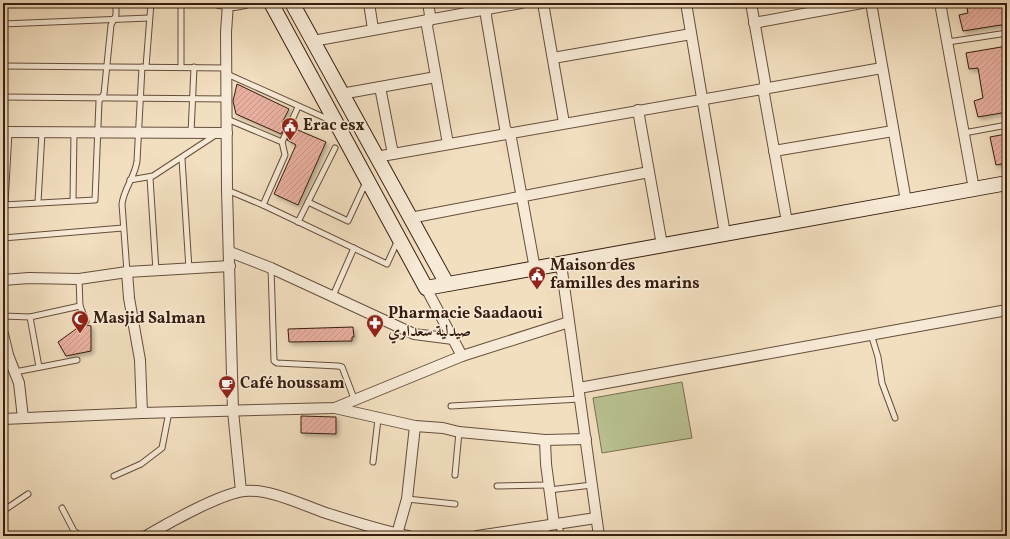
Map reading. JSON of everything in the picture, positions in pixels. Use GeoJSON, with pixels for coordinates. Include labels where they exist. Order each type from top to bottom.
{"type":"FeatureCollection","features":[{"type":"Feature","properties":{"kind":"street"},"geometry":{"type":"LineString","coordinates":[[242,491],[233,411],[230,252],[223,133],[227,119],[226,32],[224,4],[245,3]]}},
{"type":"Feature","properties":{"kind":"street"},"geometry":{"type":"LineString","coordinates":[[271,3],[399,237],[462,356]]}},
{"type":"Feature","properties":{"kind":"street"},"geometry":{"type":"LineString","coordinates":[[292,3],[447,284]]}},
{"type":"Feature","properties":{"kind":"street"},"geometry":{"type":"LineString","coordinates":[[369,3],[373,30]]}},
{"type":"Feature","properties":{"kind":"street"},"geometry":{"type":"LineString","coordinates":[[428,3],[430,15],[427,26],[448,144]]}},
{"type":"Feature","properties":{"kind":"street"},"geometry":{"type":"LineString","coordinates":[[312,41],[429,20],[487,6],[521,3]]}},
{"type":"Feature","properties":{"kind":"street"},"geometry":{"type":"LineString","coordinates":[[543,3],[564,123]]}},
{"type":"Feature","properties":{"kind":"street"},"geometry":{"type":"LineString","coordinates":[[686,3],[725,234]]}},
{"type":"Feature","properties":{"kind":"street"},"geometry":{"type":"LineString","coordinates":[[751,3],[764,94],[787,222]]}},
{"type":"Feature","properties":{"kind":"street"},"geometry":{"type":"LineString","coordinates":[[754,23],[862,3]]}},
{"type":"Feature","properties":{"kind":"street"},"geometry":{"type":"LineString","coordinates":[[871,3],[906,201]]}},
{"type":"Feature","properties":{"kind":"street"},"geometry":{"type":"LineString","coordinates":[[940,3],[974,189]]}},
{"type":"Feature","properties":{"kind":"street"},"geometry":{"type":"LineString","coordinates":[[487,6],[486,16],[505,128],[511,138],[535,269]]}},
{"type":"Feature","properties":{"kind":"street"},"geometry":{"type":"LineString","coordinates":[[553,58],[691,34]]}},
{"type":"Feature","properties":{"kind":"street"},"geometry":{"type":"LineString","coordinates":[[376,157],[702,98],[882,68]]}},
{"type":"Feature","properties":{"kind":"street"},"geometry":{"type":"LineString","coordinates":[[341,94],[436,77]]}},
{"type":"Feature","properties":{"kind":"street"},"geometry":{"type":"LineString","coordinates":[[380,87],[393,154]]}},
{"type":"Feature","properties":{"kind":"street"},"geometry":{"type":"LineString","coordinates":[[638,110],[662,245]]}},
{"type":"Feature","properties":{"kind":"street"},"geometry":{"type":"LineString","coordinates":[[774,151],[893,131]]}},
{"type":"Feature","properties":{"kind":"street"},"geometry":{"type":"LineString","coordinates":[[6,132],[223,133]]}},
{"type":"Feature","properties":{"kind":"street"},"geometry":{"type":"LineString","coordinates":[[410,218],[521,195],[649,172]]}},
{"type":"Feature","properties":{"kind":"street"},"geometry":{"type":"LineString","coordinates":[[426,288],[1007,183]]}},
{"type":"Feature","properties":{"kind":"street"},"geometry":{"type":"LineString","coordinates":[[230,252],[271,268],[332,298],[414,334],[453,339]]}},
{"type":"Feature","properties":{"kind":"street"},"geometry":{"type":"LineString","coordinates":[[561,264],[599,536]]}},
{"type":"Feature","properties":{"kind":"street"},"geometry":{"type":"LineString","coordinates":[[3,280],[29,278],[79,279],[127,272],[230,266]]}},
{"type":"Feature","properties":{"kind":"street"},"geometry":{"type":"LineString","coordinates":[[127,272],[129,298],[140,360],[142,413]]}},
{"type":"Feature","properties":{"kind":"street"},"geometry":{"type":"LineString","coordinates":[[579,388],[1007,310]]}},
{"type":"Feature","properties":{"kind":"street"},"geometry":{"type":"LineString","coordinates":[[335,408],[462,356],[569,322]]}},
{"type":"Feature","properties":{"kind":"street"},"geometry":{"type":"LineString","coordinates":[[3,334],[8,355],[16,372],[19,383],[23,418]]}},
{"type":"Feature","properties":{"kind":"street"},"geometry":{"type":"LineString","coordinates":[[3,419],[169,412],[335,408],[378,419],[415,426],[443,428],[458,432],[545,440],[586,439]]}},
{"type":"Feature","properties":{"kind":"street"},"geometry":{"type":"LineString","coordinates":[[397,534],[407,499],[415,426]]}},
{"type":"Feature","properties":{"kind":"street"},"geometry":{"type":"LineString","coordinates":[[545,440],[548,488],[553,524]]}},
{"type":"Feature","properties":{"kind":"street"},"geometry":{"type":"LineString","coordinates":[[146,536],[187,514],[242,491],[258,491],[397,534],[408,536]]}},
{"type":"Feature","properties":{"kind":"street"},"geometry":{"type":"LineString","coordinates":[[482,535],[515,533],[553,524],[596,518]]}},
{"type":"Feature","properties":{"kind":"lane"},"geometry":{"type":"LineString","coordinates":[[6,132],[4,204],[96,200],[99,101],[102,97],[111,25],[115,19],[116,3]]}},
{"type":"Feature","properties":{"kind":"lane"},"geometry":{"type":"LineString","coordinates":[[127,272],[122,204],[123,194],[137,165],[140,98],[151,3]]}},
{"type":"Feature","properties":{"kind":"lane"},"geometry":{"type":"LineString","coordinates":[[181,3],[181,67]]}},
{"type":"Feature","properties":{"kind":"lane"},"geometry":{"type":"LineString","coordinates":[[3,24],[149,18]]}},
{"type":"Feature","properties":{"kind":"lane"},"geometry":{"type":"LineString","coordinates":[[948,42],[1007,32]]}},
{"type":"Feature","properties":{"kind":"lane"},"geometry":{"type":"LineString","coordinates":[[3,66],[194,67],[227,71],[298,107],[336,123]]}},
{"type":"Feature","properties":{"kind":"lane"},"geometry":{"type":"LineString","coordinates":[[191,134],[194,67]]}},
{"type":"Feature","properties":{"kind":"lane"},"geometry":{"type":"LineString","coordinates":[[3,97],[227,99]]}},
{"type":"Feature","properties":{"kind":"lane"},"geometry":{"type":"LineString","coordinates":[[263,205],[285,155],[282,142],[298,107]]}},
{"type":"Feature","properties":{"kind":"lane"},"geometry":{"type":"LineString","coordinates":[[227,119],[282,142]]}},
{"type":"Feature","properties":{"kind":"lane"},"geometry":{"type":"LineString","coordinates":[[964,133],[1007,125]]}},
{"type":"Feature","properties":{"kind":"lane"},"geometry":{"type":"LineString","coordinates":[[73,200],[74,132]]}},
{"type":"Feature","properties":{"kind":"lane"},"geometry":{"type":"LineString","coordinates":[[38,202],[42,133]]}},
{"type":"Feature","properties":{"kind":"lane"},"geometry":{"type":"LineString","coordinates":[[130,180],[150,178],[223,133]]}},
{"type":"Feature","properties":{"kind":"lane"},"geometry":{"type":"LineString","coordinates":[[298,222],[335,148]]}},
{"type":"Feature","properties":{"kind":"lane"},"geometry":{"type":"LineString","coordinates":[[182,159],[189,269]]}},
{"type":"Feature","properties":{"kind":"lane"},"geometry":{"type":"LineString","coordinates":[[150,178],[156,271]]}},
{"type":"Feature","properties":{"kind":"lane"},"geometry":{"type":"LineString","coordinates":[[308,202],[348,221],[367,179]]}},
{"type":"Feature","properties":{"kind":"lane"},"geometry":{"type":"LineString","coordinates":[[227,190],[263,205],[387,264],[399,237]]}},
{"type":"Feature","properties":{"kind":"lane"},"geometry":{"type":"LineString","coordinates":[[3,238],[124,228]]}},
{"type":"Feature","properties":{"kind":"lane"},"geometry":{"type":"LineString","coordinates":[[332,298],[354,248]]}},
{"type":"Feature","properties":{"kind":"lane"},"geometry":{"type":"LineString","coordinates":[[271,268],[274,360],[277,363],[342,367],[355,401]]}},
{"type":"Feature","properties":{"kind":"lane"},"geometry":{"type":"LineString","coordinates":[[79,279],[80,306],[86,320]]}},
{"type":"Feature","properties":{"kind":"lane"},"geometry":{"type":"LineString","coordinates":[[3,316],[30,317],[80,306]]}},
{"type":"Feature","properties":{"kind":"lane"},"geometry":{"type":"LineString","coordinates":[[30,317],[39,367]]}},
{"type":"Feature","properties":{"kind":"lane"},"geometry":{"type":"LineString","coordinates":[[871,334],[878,357],[882,382],[895,418]]}},
{"type":"Feature","properties":{"kind":"lane"},"geometry":{"type":"LineString","coordinates":[[16,372],[77,360]]}},
{"type":"Feature","properties":{"kind":"lane"},"geometry":{"type":"LineString","coordinates":[[451,406],[580,399]]}},
{"type":"Feature","properties":{"kind":"lane"},"geometry":{"type":"LineString","coordinates":[[114,476],[141,464],[162,448],[169,412]]}},
{"type":"Feature","properties":{"kind":"lane"},"geometry":{"type":"LineString","coordinates":[[373,462],[378,419]]}},
{"type":"Feature","properties":{"kind":"lane"},"geometry":{"type":"LineString","coordinates":[[455,475],[458,432]]}},
{"type":"Feature","properties":{"kind":"lane"},"geometry":{"type":"LineString","coordinates":[[497,486],[548,488],[592,485]]}},
{"type":"Feature","properties":{"kind":"lane"},"geometry":{"type":"LineString","coordinates":[[3,511],[28,494]]}},
{"type":"Feature","properties":{"kind":"lane"},"geometry":{"type":"LineString","coordinates":[[407,499],[455,504]]}},
{"type":"Feature","properties":{"kind":"lane"},"geometry":{"type":"LineString","coordinates":[[62,508],[74,531],[81,536]]}},
{"type":"Feature","properties":{"kind":"lane"},"geometry":{"type":"LineString","coordinates":[[547,536],[553,524],[561,536]]}},
{"type":"Feature","properties":{"kind":"green space"},"geometry":{"type":"Polygon","coordinates":[[[682,382],[692,438],[602,453],[593,398],[682,382]]]}},
{"type":"Feature","properties":{"kind":"building"},"geometry":{"type":"Polygon","coordinates":[[[966,3],[1007,3],[1007,24],[963,31],[959,15],[968,13],[966,3]]]}},
{"type":"Feature","properties":{"kind":"building"},"geometry":{"type":"Polygon","coordinates":[[[1007,46],[1007,112],[978,117],[974,101],[983,98],[978,68],[969,69],[966,53],[1007,46]]]}},
{"type":"Feature","properties":{"kind":"building"},"geometry":{"type":"Polygon","coordinates":[[[237,84],[289,109],[282,123],[286,125],[281,134],[236,114],[233,101],[237,84]]]}},
{"type":"Feature","properties":{"kind":"building"},"geometry":{"type":"Polygon","coordinates":[[[293,128],[326,142],[298,205],[274,194],[296,145],[287,140],[293,128]]]}},
{"type":"Feature","properties":{"kind":"building"},"geometry":{"type":"Polygon","coordinates":[[[1006,134],[1007,163],[996,165],[990,137],[1006,134]]]}},
{"type":"Feature","properties":{"kind":"building","name":"Masjid Salman"},"geometry":{"type":"Polygon","coordinates":[[[83,324],[91,326],[91,351],[66,356],[58,342],[83,324]]]}},
{"type":"Feature","properties":{"kind":"building"},"geometry":{"type":"Polygon","coordinates":[[[353,327],[354,337],[352,337],[352,341],[289,342],[288,329],[353,327]]]}},
{"type":"Feature","properties":{"kind":"building"},"geometry":{"type":"Polygon","coordinates":[[[301,416],[336,417],[336,434],[301,433],[301,416]]]}},
{"type":"Feature","properties":{"kind":"place","name":"Erac esx"},"geometry":{"type":"Point","coordinates":[290,141]}},
{"type":"Feature","properties":{"kind":"place","name":"Maison des familles des marins"},"geometry":{"type":"Point","coordinates":[537,290]}},
{"type":"Feature","properties":{"kind":"place","name":"Masjid Salman"},"geometry":{"type":"Point","coordinates":[80,334]}},
{"type":"Feature","properties":{"kind":"place","name":"Pharmacie Saadaoui صيدلية سعداوي"},"geometry":{"type":"Point","coordinates":[375,338]}},
{"type":"Feature","properties":{"kind":"place","name":"Café houssam"},"geometry":{"type":"Point","coordinates":[227,399]}}]}
